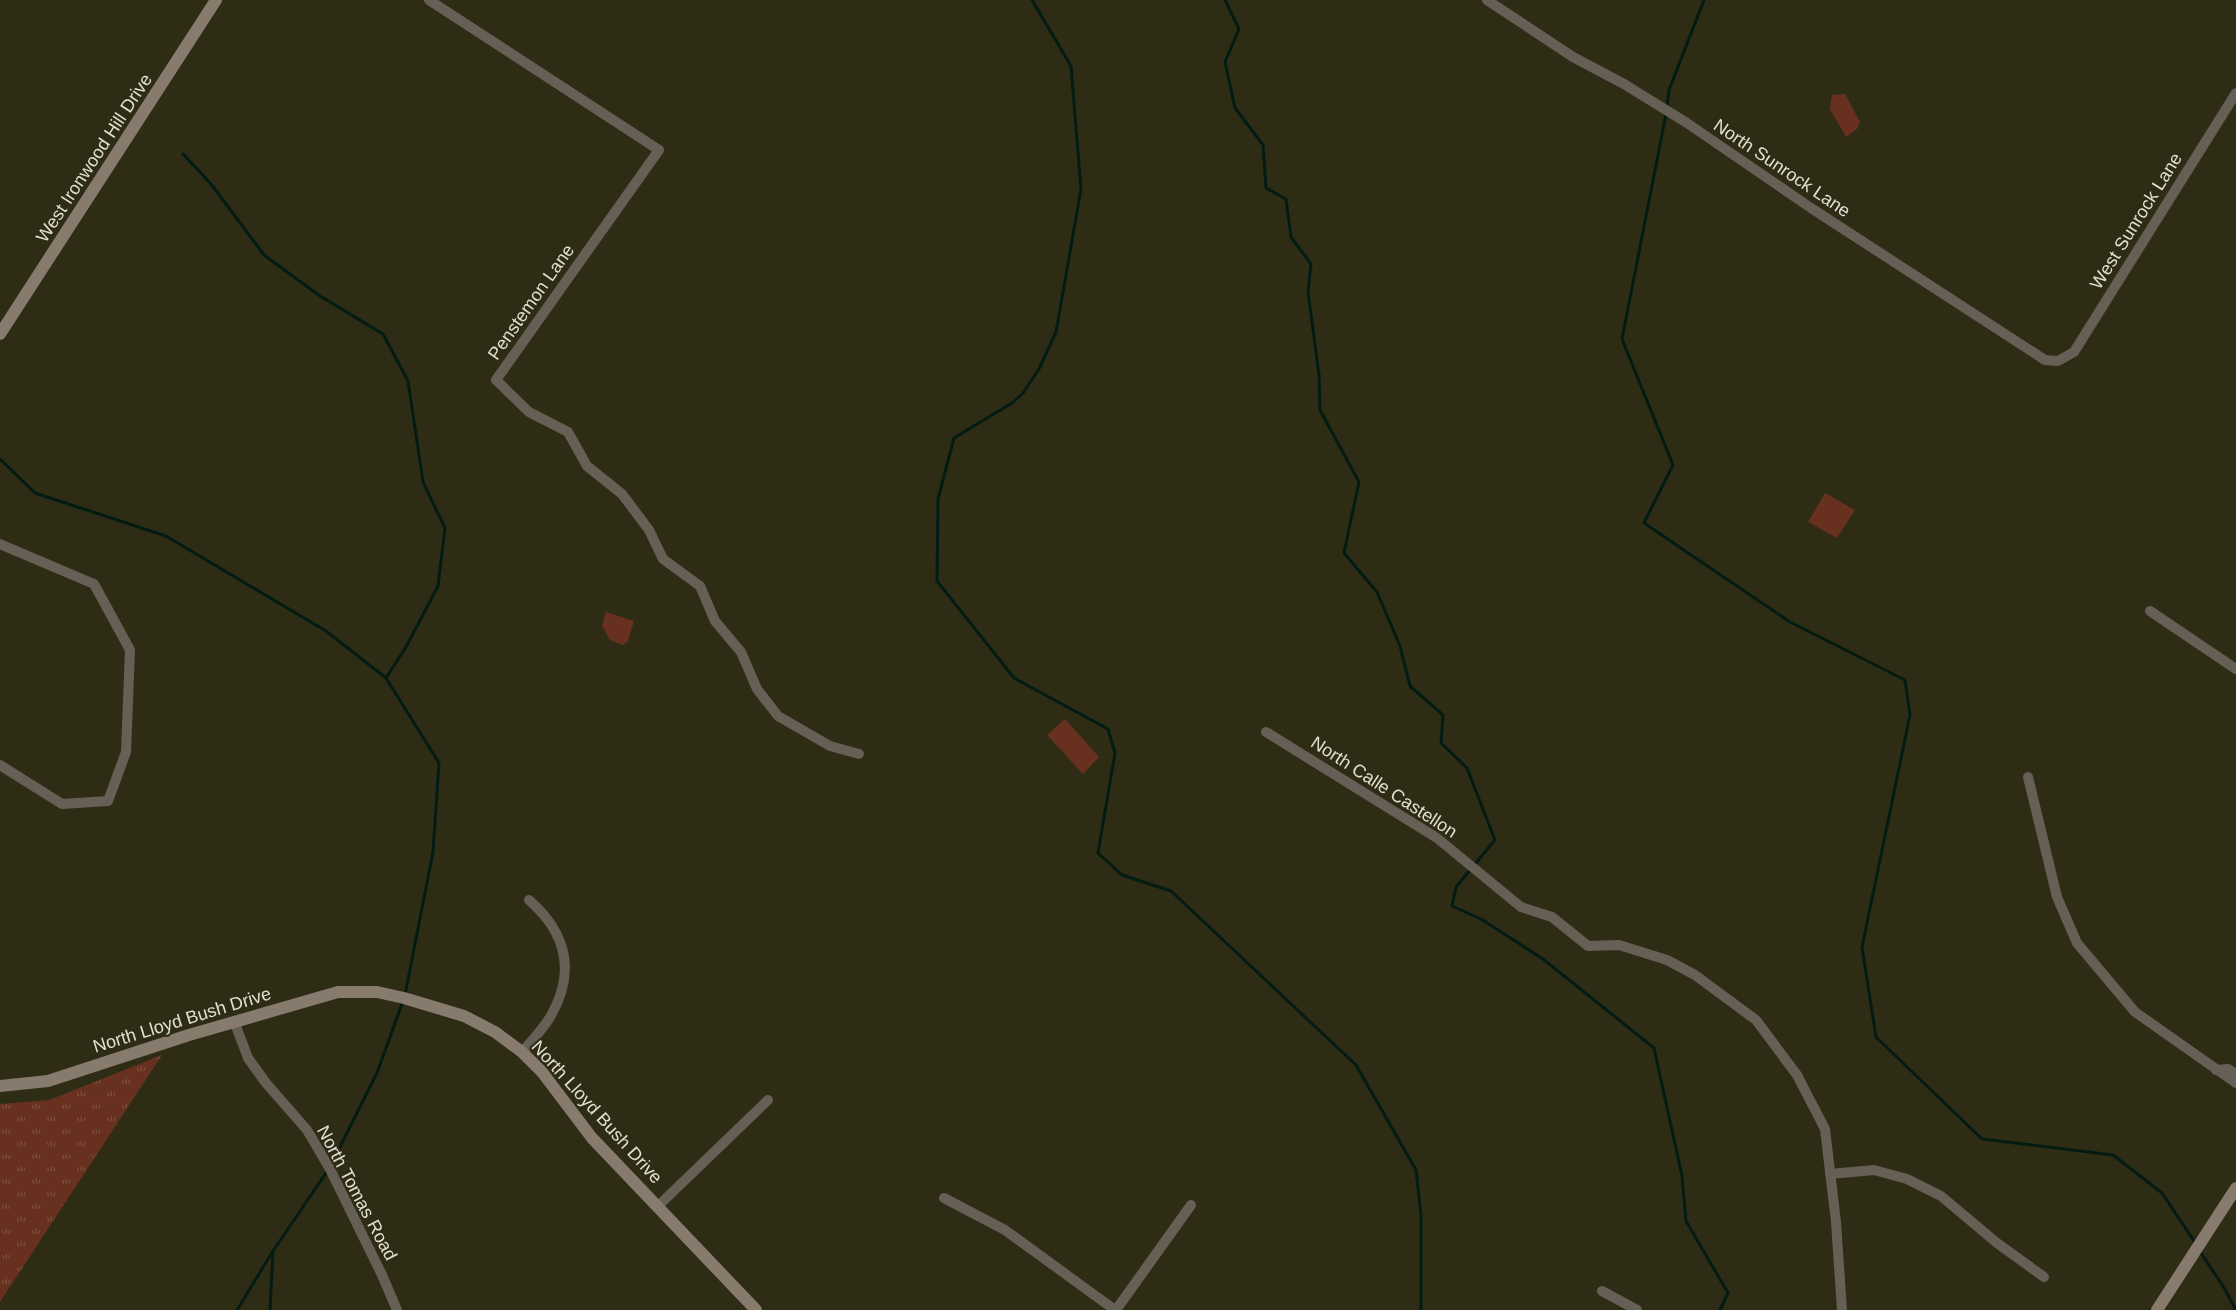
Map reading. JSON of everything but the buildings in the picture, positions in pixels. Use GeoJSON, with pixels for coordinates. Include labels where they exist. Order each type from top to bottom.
{"type":"FeatureCollection","features":[{"type":"Feature","properties":{"kind":"street","name":"West Ironwood Hill Drive"},"geometry":{"type":"LineString","coordinates":[[0,334],[216,0]]}},
{"type":"Feature","properties":{"kind":"street","name":"Penstemon Lane"},"geometry":{"type":"LineString","coordinates":[[428,0],[659,150],[496,380],[529,412],[568,432],[587,466],[622,494],[644,523],[662,559],[700,586],[715,621],[741,652],[757,689],[778,716],[830,746],[860,754]]}},
{"type":"Feature","properties":{"kind":"street","name":"North Sunrock Lane"},"geometry":{"type":"LineString","coordinates":[[1487,0],[1573,57],[1624,84],[1687,124],[2031,352],[2045,360],[2058,361]]}},
{"type":"Feature","properties":{"kind":"street","name":"West Sunrock Lane"},"geometry":{"type":"LineString","coordinates":[[2058,361],[2074,352],[2236,93]]}},
{"type":"Feature","properties":{"kind":"street"},"geometry":{"type":"LineString","coordinates":[[0,544],[94,584],[130,650],[126,752],[108,800],[62,804],[0,765]]}},
{"type":"Feature","properties":{"kind":"street"},"geometry":{"type":"LineString","coordinates":[[2150,611],[2236,669]]}},
{"type":"Feature","properties":{"kind":"street","name":"North Calle Castellon"},"geometry":{"type":"LineString","coordinates":[[1266,732],[1437,838],[1521,907],[1552,917],[1588,946],[1619,945],[1667,960],[1695,976],[1756,1020],[1797,1075],[1824,1129],[1830,1174],[1842,1310]]}},
{"type":"Feature","properties":{"kind":"street"},"geometry":{"type":"LineString","coordinates":[[2028,776],[2057,897],[2077,943],[2135,1012],[2236,1083]]}},
{"type":"Feature","properties":{"kind":"street"},"geometry":{"type":"LineString","coordinates":[[522,1052],[548,1020],[562,992],[566,968],[562,946],[553,926],[545,914],[529,900]]}},
{"type":"Feature","properties":{"kind":"street","name":"North Lloyd Bush Drive"},"geometry":{"type":"LineString","coordinates":[[0,1086],[48,1081],[234,1021],[338,992],[377,992],[404,998],[464,1016],[495,1032],[522,1052],[542,1072],[592,1138],[756,1310]]}},
{"type":"Feature","properties":{"kind":"street","name":"North Tomas Road"},"geometry":{"type":"LineString","coordinates":[[234,1021],[248,1058],[266,1083],[307,1130],[330,1168],[397,1310]]}},
{"type":"Feature","properties":{"kind":"street"},"geometry":{"type":"LineString","coordinates":[[2216,1070],[2228,1069],[2236,1074]]}},
{"type":"Feature","properties":{"kind":"street"},"geometry":{"type":"LineString","coordinates":[[657,1206],[768,1100]]}},
{"type":"Feature","properties":{"kind":"street"},"geometry":{"type":"LineString","coordinates":[[1830,1174],[1874,1170],[1907,1179],[1941,1196],[1997,1243],[2044,1277]]}},
{"type":"Feature","properties":{"kind":"street"},"geometry":{"type":"LineString","coordinates":[[2157,1310],[2236,1188]]}},
{"type":"Feature","properties":{"kind":"street"},"geometry":{"type":"LineString","coordinates":[[944,1198],[1005,1230],[1115,1310],[1191,1205]]}},
{"type":"Feature","properties":{"kind":"street"},"geometry":{"type":"LineString","coordinates":[[1602,1291],[1637,1310]]}},
{"type":"Feature","properties":{"kind":"green space"},"geometry":{"type":"Polygon","coordinates":[[[1845,94],[1860,122],[1857,129],[1846,137],[1830,109],[1832,95],[1845,94]]]}},
{"type":"Feature","properties":{"kind":"green space"},"geometry":{"type":"Polygon","coordinates":[[[1825,493],[1855,510],[1837,538],[1808,522],[1825,493]]]}},
{"type":"Feature","properties":{"kind":"green space"},"geometry":{"type":"Polygon","coordinates":[[[606,612],[634,621],[628,641],[623,645],[610,640],[602,626],[606,612]]]}},
{"type":"Feature","properties":{"kind":"green space"},"geometry":{"type":"Polygon","coordinates":[[[1065,719],[1099,757],[1083,774],[1047,735],[1065,719]]]}},
{"type":"Feature","properties":{"kind":"green space"},"geometry":{"type":"Polygon","coordinates":[[[162,1055],[0,1302],[0,1104],[49,1100],[162,1055]]]}},
{"type":"Feature","properties":{"kind":"waterway"},"geometry":{"type":"LineString","coordinates":[[1032,0],[1071,66],[1081,189],[1056,332],[1039,369],[1023,393],[1012,403],[954,438],[938,499],[937,581],[1014,678],[1108,729],[1115,753],[1098,853],[1122,875],[1171,891],[1356,1065],[1416,1170],[1421,1215],[1421,1310]]}},
{"type":"Feature","properties":{"kind":"waterway"},"geometry":{"type":"LineString","coordinates":[[1225,0],[1239,29],[1225,62],[1235,108],[1263,145],[1266,188],[1286,199],[1291,237],[1311,264],[1308,292],[1319,375],[1320,410],[1359,482],[1344,553],[1377,592],[1400,646],[1410,686],[1443,715],[1441,743],[1467,768],[1495,840],[1456,887],[1452,906],[1481,919],[1543,959],[1654,1048],[1682,1176],[1686,1221],[1728,1293],[1720,1310]]}},
{"type":"Feature","properties":{"kind":"waterway"},"geometry":{"type":"LineString","coordinates":[[1667,108],[1669,90],[1704,0]]}},
{"type":"Feature","properties":{"kind":"waterway"},"geometry":{"type":"LineString","coordinates":[[1666,114],[1622,339],[1673,465],[1644,523],[1790,622],[1905,680],[1910,715],[1862,947],[1876,1037],[1982,1139],[2113,1155],[2162,1193],[2196,1244]]}},
{"type":"Feature","properties":{"kind":"waterway"},"geometry":{"type":"LineString","coordinates":[[183,154],[211,184],[264,255],[320,296],[383,334],[408,381],[423,482],[445,528],[438,586],[406,647],[386,678]]}},
{"type":"Feature","properties":{"kind":"waterway"},"geometry":{"type":"LineString","coordinates":[[0,459],[35,493],[166,536],[326,631],[386,678],[439,763],[433,852],[405,995]]}},
{"type":"Feature","properties":{"kind":"waterway"},"geometry":{"type":"LineString","coordinates":[[331,1165],[377,1073],[403,1001]]}},
{"type":"Feature","properties":{"kind":"waterway"},"geometry":{"type":"LineString","coordinates":[[237,1310],[273,1251],[328,1170]]}},
{"type":"Feature","properties":{"kind":"waterway"},"geometry":{"type":"LineString","coordinates":[[2199,1250],[2223,1286],[2236,1310]]}},
{"type":"Feature","properties":{"kind":"waterway"},"geometry":{"type":"LineString","coordinates":[[270,1310],[273,1251]]}}]}
